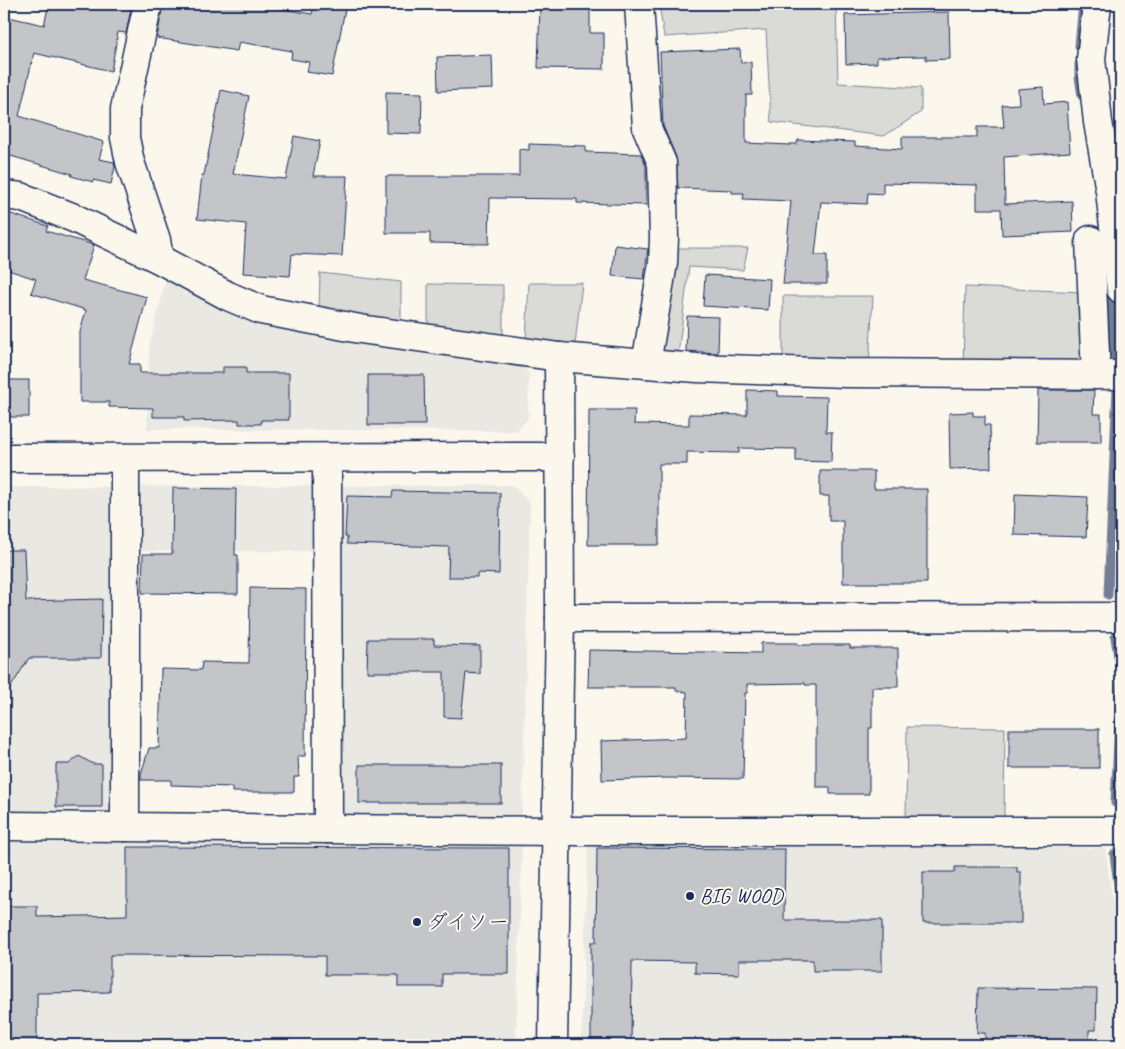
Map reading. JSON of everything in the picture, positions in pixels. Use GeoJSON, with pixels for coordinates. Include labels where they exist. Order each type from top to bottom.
{"type":"FeatureCollection","features":[{"type":"Feature","properties":{"kind":"street"},"geometry":{"type":"LineString","coordinates":[[148,4],[124,108],[125,138],[130,162],[156,240],[159,259]]}},
{"type":"Feature","properties":{"kind":"street"},"geometry":{"type":"LineString","coordinates":[[639,4],[647,128],[662,163],[663,263],[646,364]]}},
{"type":"Feature","properties":{"kind":"street"},"geometry":{"type":"LineString","coordinates":[[1097,4],[1090,58],[1098,122],[1110,191],[1121,289]]}},
{"type":"Feature","properties":{"kind":"street"},"geometry":{"type":"LineString","coordinates":[[4,195],[21,197],[74,218],[159,259],[228,296],[261,310],[360,328],[559,357],[696,368],[846,373],[1109,375],[1090,240]]}},
{"type":"Feature","properties":{"kind":"street"},"geometry":{"type":"LineString","coordinates":[[553,1045],[560,618],[559,357]]}},
{"type":"Feature","properties":{"kind":"street"},"geometry":{"type":"LineString","coordinates":[[4,458],[560,457]]}},
{"type":"Feature","properties":{"kind":"street"},"geometry":{"type":"LineString","coordinates":[[125,458],[125,827]]}},
{"type":"Feature","properties":{"kind":"street"},"geometry":{"type":"LineString","coordinates":[[327,458],[328,829]]}},
{"type":"Feature","properties":{"kind":"street"},"geometry":{"type":"LineString","coordinates":[[560,618],[1121,617]]}},
{"type":"Feature","properties":{"kind":"street"},"geometry":{"type":"LineString","coordinates":[[4,826],[556,831],[1121,831]]}},
{"type":"Feature","properties":{"kind":"shaded area"},"geometry":{"type":"Polygon","coordinates":[[[659,4],[836,4],[838,83],[921,88],[921,112],[884,136],[771,122],[766,30],[664,37],[659,4]]]}},
{"type":"Feature","properties":{"kind":"shaded area"},"geometry":{"type":"Polygon","coordinates":[[[669,248],[748,248],[743,270],[689,267],[678,355],[656,353],[669,248]]]}},
{"type":"Feature","properties":{"kind":"shaded area"},"geometry":{"type":"Polygon","coordinates":[[[320,273],[401,282],[401,321],[319,309],[320,273]]]}},
{"type":"Feature","properties":{"kind":"shaded area"},"geometry":{"type":"Polygon","coordinates":[[[167,276],[521,363],[529,374],[528,419],[516,431],[147,429],[149,347],[167,276]]]}},
{"type":"Feature","properties":{"kind":"shaded area"},"geometry":{"type":"Polygon","coordinates":[[[529,283],[582,283],[575,345],[526,340],[529,283]]]}},
{"type":"Feature","properties":{"kind":"shaded area"},"geometry":{"type":"Polygon","coordinates":[[[428,284],[503,285],[503,336],[428,325],[428,284]]]}},
{"type":"Feature","properties":{"kind":"shaded area"},"geometry":{"type":"Polygon","coordinates":[[[965,287],[1083,292],[1084,367],[963,366],[965,287]]]}},
{"type":"Feature","properties":{"kind":"shaded area"},"geometry":{"type":"Polygon","coordinates":[[[783,296],[873,296],[869,366],[783,361],[783,296]]]}},
{"type":"Feature","properties":{"kind":"shaded area"},"geometry":{"type":"Polygon","coordinates":[[[513,485],[530,503],[522,816],[340,815],[339,551],[111,551],[111,814],[4,813],[4,487],[513,485]]]}},
{"type":"Feature","properties":{"kind":"shaded area"},"geometry":{"type":"Polygon","coordinates":[[[907,727],[1005,728],[1004,818],[906,817],[907,727]]]}},
{"type":"Feature","properties":{"kind":"shaded area"},"geometry":{"type":"Polygon","coordinates":[[[4,842],[522,845],[516,1045],[4,1045],[4,842]]]}},
{"type":"Feature","properties":{"kind":"shaded area"},"geometry":{"type":"Polygon","coordinates":[[[588,844],[1105,848],[1121,957],[1121,1045],[581,1045],[588,844]]]}},
{"type":"Feature","properties":{"kind":"building"},"geometry":{"type":"Polygon","coordinates":[[[49,4],[132,4],[126,33],[118,32],[111,71],[34,53],[19,116],[104,142],[99,159],[114,162],[115,167],[111,184],[93,180],[93,182],[71,176],[72,174],[4,154],[4,16],[44,25],[49,4]]]}},
{"type":"Feature","properties":{"kind":"building"},"geometry":{"type":"Polygon","coordinates":[[[163,4],[253,4],[312,14],[314,4],[346,4],[332,76],[307,72],[309,62],[291,59],[292,51],[239,42],[237,51],[157,38],[163,4]]]}},
{"type":"Feature","properties":{"kind":"building"},"geometry":{"type":"Polygon","coordinates":[[[540,4],[590,4],[590,33],[604,33],[604,69],[538,68],[540,4]]]}},
{"type":"Feature","properties":{"kind":"building"},"geometry":{"type":"Polygon","coordinates":[[[949,12],[950,59],[926,60],[926,56],[877,57],[877,63],[846,64],[845,15],[949,12]]]}},
{"type":"Feature","properties":{"kind":"building"},"geometry":{"type":"Polygon","coordinates":[[[740,49],[741,63],[751,62],[752,95],[746,95],[746,143],[790,145],[797,144],[798,140],[855,142],[855,146],[902,149],[902,137],[977,137],[977,127],[1004,127],[1002,105],[1019,104],[1018,89],[1043,87],[1044,104],[1067,102],[1070,152],[1004,157],[1005,204],[1072,201],[1073,232],[1002,235],[1001,209],[977,209],[977,185],[883,183],[883,194],[868,193],[867,204],[821,202],[815,255],[827,255],[827,284],[783,284],[791,201],[743,199],[744,193],[732,193],[732,190],[678,188],[676,157],[663,126],[660,52],[740,49]]]}},
{"type":"Feature","properties":{"kind":"building"},"geometry":{"type":"Polygon","coordinates":[[[492,55],[493,89],[438,91],[437,57],[492,55]]]}},
{"type":"Feature","properties":{"kind":"building"},"geometry":{"type":"Polygon","coordinates":[[[221,90],[249,96],[233,174],[286,179],[294,136],[320,141],[313,176],[347,176],[342,256],[292,254],[290,276],[243,273],[246,224],[197,219],[202,175],[204,175],[221,90]]]}},
{"type":"Feature","properties":{"kind":"building"},"geometry":{"type":"Polygon","coordinates":[[[386,92],[422,93],[421,134],[386,133],[386,92]]]}},
{"type":"Feature","properties":{"kind":"building"},"geometry":{"type":"Polygon","coordinates":[[[529,144],[586,146],[586,152],[641,154],[646,166],[646,205],[577,203],[577,199],[490,198],[489,244],[430,243],[430,233],[386,233],[386,176],[519,176],[519,149],[529,150],[529,144]]]}},
{"type":"Feature","properties":{"kind":"building"},"geometry":{"type":"Polygon","coordinates":[[[8,213],[48,226],[46,231],[94,245],[83,280],[147,297],[129,364],[140,364],[140,373],[223,373],[223,367],[246,367],[246,373],[289,373],[289,420],[261,420],[261,424],[239,424],[239,420],[184,421],[184,417],[153,417],[153,408],[109,407],[109,402],[80,402],[80,332],[86,310],[31,293],[36,279],[8,270],[9,265],[4,263],[4,227],[8,213]]]}},
{"type":"Feature","properties":{"kind":"building"},"geometry":{"type":"Polygon","coordinates":[[[615,245],[648,249],[644,279],[612,276],[615,245]]]}},
{"type":"Feature","properties":{"kind":"building"},"geometry":{"type":"Polygon","coordinates":[[[705,275],[770,279],[768,310],[703,306],[705,275]]]}},
{"type":"Feature","properties":{"kind":"building"},"geometry":{"type":"Polygon","coordinates":[[[687,316],[719,317],[718,353],[686,351],[687,316]]]}},
{"type":"Feature","properties":{"kind":"building"},"geometry":{"type":"Polygon","coordinates":[[[368,375],[424,375],[425,425],[368,425],[368,375]]]}},
{"type":"Feature","properties":{"kind":"building"},"geometry":{"type":"Polygon","coordinates":[[[4,380],[29,380],[29,417],[4,417],[4,380]]]}},
{"type":"Feature","properties":{"kind":"building"},"geometry":{"type":"Polygon","coordinates":[[[747,390],[778,391],[778,396],[827,397],[826,432],[832,432],[831,462],[796,461],[796,449],[739,448],[739,453],[687,452],[687,464],[659,464],[659,545],[588,545],[589,410],[635,410],[634,424],[689,425],[689,414],[747,415],[747,390]]]}},
{"type":"Feature","properties":{"kind":"building"},"geometry":{"type":"Polygon","coordinates":[[[1038,390],[1094,390],[1093,414],[1101,414],[1101,442],[1037,442],[1038,390]]]}},
{"type":"Feature","properties":{"kind":"building"},"geometry":{"type":"Polygon","coordinates":[[[973,412],[973,416],[985,416],[985,425],[990,425],[991,468],[950,469],[949,413],[973,412]]]}},
{"type":"Feature","properties":{"kind":"building"},"geometry":{"type":"Polygon","coordinates":[[[820,471],[874,471],[874,489],[927,489],[927,583],[843,583],[843,521],[829,521],[829,496],[820,496],[820,471]]]}},
{"type":"Feature","properties":{"kind":"building"},"geometry":{"type":"Polygon","coordinates":[[[173,488],[236,489],[235,555],[238,555],[238,594],[142,593],[143,554],[172,554],[173,488]]]}},
{"type":"Feature","properties":{"kind":"building"},"geometry":{"type":"Polygon","coordinates":[[[393,491],[500,493],[499,574],[477,573],[477,577],[448,577],[449,547],[347,544],[347,537],[345,537],[347,496],[392,497],[393,491]]]}},
{"type":"Feature","properties":{"kind":"building"},"geometry":{"type":"Polygon","coordinates":[[[1015,494],[1088,497],[1086,537],[1014,535],[1015,494]]]}},
{"type":"Feature","properties":{"kind":"building"},"geometry":{"type":"Polygon","coordinates":[[[4,550],[24,550],[26,601],[102,599],[101,658],[29,658],[4,698],[4,550]]]}},
{"type":"Feature","properties":{"kind":"building"},"geometry":{"type":"Polygon","coordinates":[[[250,588],[306,589],[305,756],[298,756],[299,777],[294,777],[294,792],[232,792],[232,787],[171,785],[171,780],[141,780],[149,748],[159,748],[161,669],[201,670],[202,662],[249,663],[250,588]]]}},
{"type":"Feature","properties":{"kind":"building"},"geometry":{"type":"Polygon","coordinates":[[[368,639],[434,639],[434,645],[480,646],[480,674],[466,673],[461,718],[444,717],[444,672],[367,672],[368,639]]]}},
{"type":"Feature","properties":{"kind":"building"},"geometry":{"type":"Polygon","coordinates":[[[761,643],[850,645],[850,648],[898,648],[898,687],[872,687],[872,728],[869,728],[869,794],[830,794],[830,787],[816,787],[816,685],[805,685],[805,683],[747,684],[747,693],[745,693],[743,779],[667,778],[602,780],[601,741],[686,738],[687,692],[676,691],[676,687],[588,687],[589,650],[761,653],[761,643]]]}},
{"type":"Feature","properties":{"kind":"building"},"geometry":{"type":"Polygon","coordinates":[[[1009,729],[1099,729],[1099,768],[1009,768],[1009,729]]]}},
{"type":"Feature","properties":{"kind":"building"},"geometry":{"type":"Polygon","coordinates":[[[79,756],[93,764],[102,764],[102,807],[56,807],[56,764],[69,764],[79,756]]]}},
{"type":"Feature","properties":{"kind":"building"},"geometry":{"type":"Polygon","coordinates":[[[359,765],[501,765],[501,803],[359,803],[359,765]]]}},
{"type":"Feature","properties":{"kind":"building"},"geometry":{"type":"Polygon","coordinates":[[[127,847],[509,848],[509,974],[442,974],[442,987],[398,987],[398,975],[325,975],[325,956],[110,955],[110,992],[37,993],[37,1044],[4,1044],[4,906],[37,906],[37,917],[127,915],[127,847]]]}},
{"type":"Feature","properties":{"kind":"building","name":"BIG WOOD"},"geometry":{"type":"Polygon","coordinates":[[[597,848],[785,849],[784,920],[882,920],[882,971],[813,971],[813,960],[739,960],[739,974],[695,973],[695,962],[632,961],[631,1045],[591,1045],[591,942],[596,942],[597,848]]]}},
{"type":"Feature","properties":{"kind":"building"},"geometry":{"type":"Polygon","coordinates":[[[955,867],[1017,867],[1017,872],[1021,872],[1021,923],[923,923],[923,872],[955,872],[955,867]]]}},
{"type":"Feature","properties":{"kind":"building"},"geometry":{"type":"Polygon","coordinates":[[[978,988],[1097,989],[1096,1030],[1089,1030],[1089,1045],[985,1045],[985,1033],[977,1033],[978,988]]]}},
{"type":"Feature","properties":{"kind":"waterway"},"geometry":{"type":"LineString","coordinates":[[1079,46],[1083,4]]}},
{"type":"Feature","properties":{"kind":"waterway"},"geometry":{"type":"LineString","coordinates":[[1079,64],[1082,96]]}},
{"type":"Feature","properties":{"kind":"waterway"},"geometry":{"type":"LineString","coordinates":[[1108,595],[1117,387],[1109,286]]}},
{"type":"Feature","properties":{"kind":"waterway"},"geometry":{"type":"LineString","coordinates":[[1115,637],[1121,676]]}},
{"type":"Feature","properties":{"kind":"waterway"},"geometry":{"type":"LineString","coordinates":[[1115,803],[1121,682]]}},
{"type":"Feature","properties":{"kind":"waterway"},"geometry":{"type":"LineString","coordinates":[[1114,854],[1121,908]]}},
{"type":"Feature","properties":{"kind":"place","name":"BIG WOOD"},"geometry":{"type":"Point","coordinates":[690,896]}},
{"type":"Feature","properties":{"kind":"place","name":"ダイソー"},"geometry":{"type":"Point","coordinates":[417,922]}}]}
